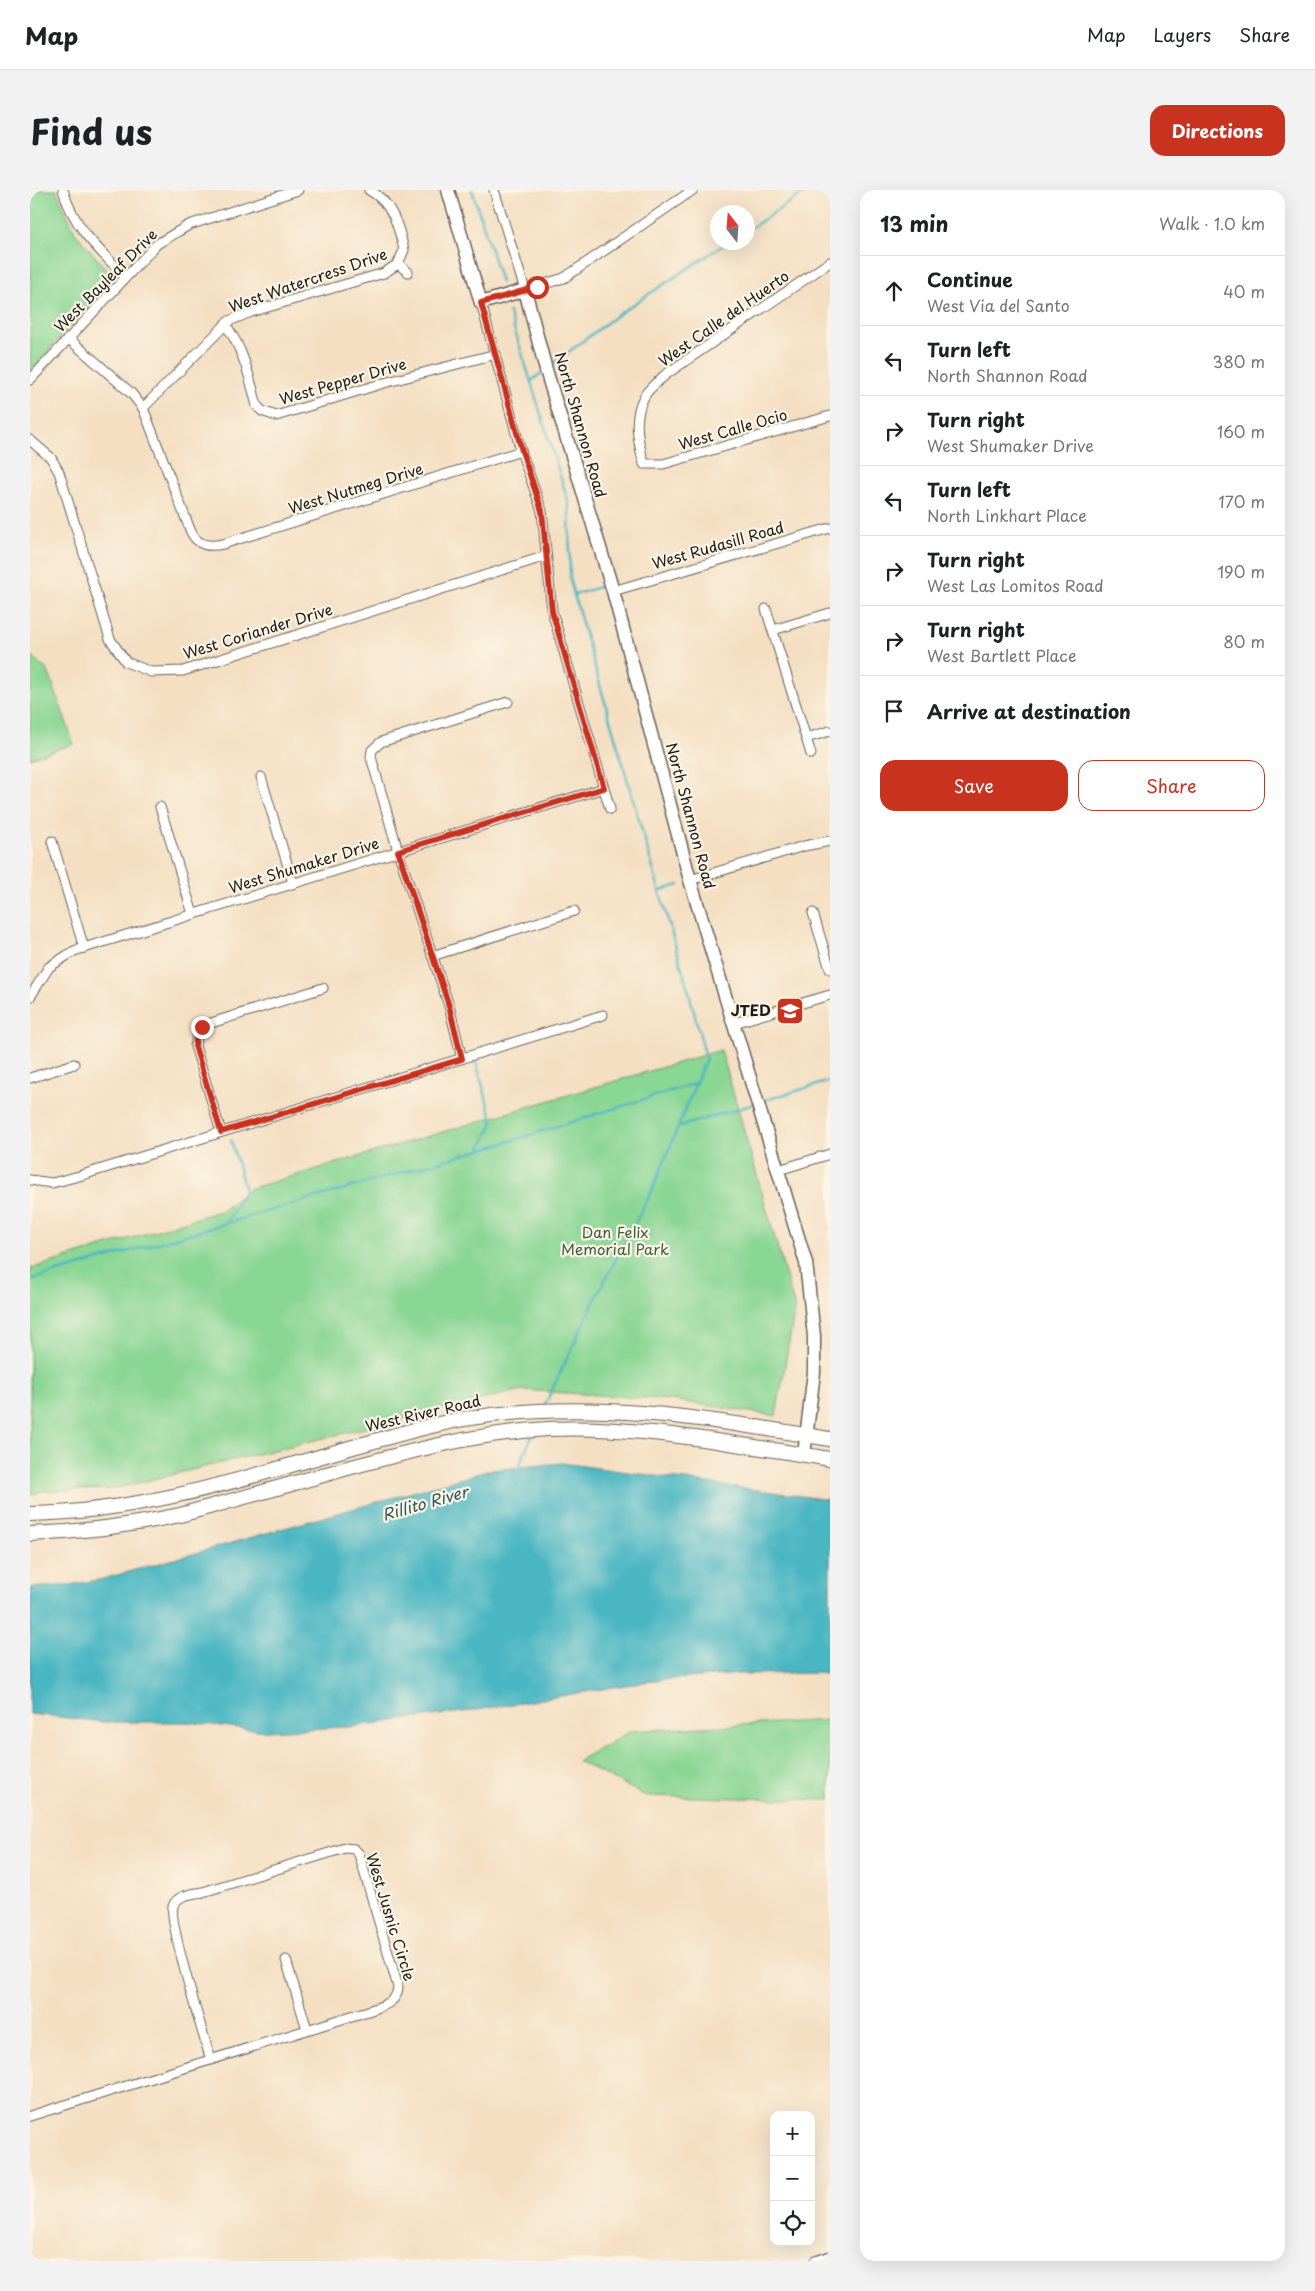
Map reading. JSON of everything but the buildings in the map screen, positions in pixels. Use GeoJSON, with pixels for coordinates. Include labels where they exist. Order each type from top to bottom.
{"type":"FeatureCollection","features":[{"type":"Feature","properties":{"kind":"main road","name":"West River Road"},"geometry":{"type":"LineString","coordinates":[[30,1514],[104,1510],[160,1500],[422,1428],[464,1419],[524,1412],[556,1410],[653,1413],[830,1439]]}},
{"type":"Feature","properties":{"kind":"main road"},"geometry":{"type":"LineString","coordinates":[[30,1534],[80,1532],[143,1523],[180,1515],[396,1455],[465,1438],[513,1432],[548,1429],[636,1431],[830,1459]]}},
{"type":"Feature","properties":{"kind":"main road"},"geometry":{"type":"LineString","coordinates":[[78,1512],[80,1532]]}},
{"type":"Feature","properties":{"kind":"street"},"geometry":{"type":"LineString","coordinates":[[63,190],[69,211],[93,244],[125,276]]}},
{"type":"Feature","properties":{"kind":"street","name":"West Bayleaf Drive"},"geometry":{"type":"LineString","coordinates":[[30,380],[156,244],[189,225],[298,190]]}},
{"type":"Feature","properties":{"kind":"street","name":"West Watercress Drive"},"geometry":{"type":"LineString","coordinates":[[143,408],[225,324],[251,312],[384,273],[398,264],[404,250],[392,210],[375,193],[369,190]]}},
{"type":"Feature","properties":{"kind":"street"},"geometry":{"type":"LineString","coordinates":[[448,190],[522,451],[542,511],[552,611],[610,809]]}},
{"type":"Feature","properties":{"kind":"street","name":"North Shannon Road"},"geometry":{"type":"LineString","coordinates":[[494,190],[613,591],[690,880],[806,1263],[814,1336],[814,1372],[804,1455]]}},
{"type":"Feature","properties":{"kind":"street"},"geometry":{"type":"LineString","coordinates":[[481,303],[564,278],[693,190]]}},
{"type":"Feature","properties":{"kind":"street","name":"West Calle del Huerto"},"geometry":{"type":"LineString","coordinates":[[644,464],[637,436],[638,416],[646,394],[665,375],[830,262]]}},
{"type":"Feature","properties":{"kind":"street"},"geometry":{"type":"LineString","coordinates":[[398,264],[408,272]]}},
{"type":"Feature","properties":{"kind":"street","name":"West Pepper Drive"},"geometry":{"type":"LineString","coordinates":[[225,324],[232,334],[245,362],[257,406],[263,415],[276,416],[384,382],[496,354]]}},
{"type":"Feature","properties":{"kind":"street"},"geometry":{"type":"LineString","coordinates":[[68,338],[131,393],[143,408]]}},
{"type":"Feature","properties":{"kind":"street","name":"West Nutmeg Drive"},"geometry":{"type":"LineString","coordinates":[[143,408],[191,532],[198,544],[209,546],[223,544],[522,451]]}},
{"type":"Feature","properties":{"kind":"street","name":"West Calle Ocio"},"geometry":{"type":"LineString","coordinates":[[644,464],[663,464],[830,416]]}},
{"type":"Feature","properties":{"kind":"street","name":"West Coriander Drive"},"geometry":{"type":"LineString","coordinates":[[30,440],[51,458],[59,472],[110,639],[126,662],[152,672],[183,671],[546,556]]}},
{"type":"Feature","properties":{"kind":"street","name":"West Rudasill Road"},"geometry":{"type":"LineString","coordinates":[[613,591],[830,528]]}},
{"type":"Feature","properties":{"kind":"street"},"geometry":{"type":"LineString","coordinates":[[766,609],[811,754]]}},
{"type":"Feature","properties":{"kind":"street"},"geometry":{"type":"LineString","coordinates":[[773,630],[830,613]]}},
{"type":"Feature","properties":{"kind":"street"},"geometry":{"type":"LineString","coordinates":[[462,1059],[449,1006],[372,765],[370,747],[390,738],[508,702]]}},
{"type":"Feature","properties":{"kind":"street"},"geometry":{"type":"LineString","coordinates":[[806,738],[830,731]]}},
{"type":"Feature","properties":{"kind":"street"},"geometry":{"type":"LineString","coordinates":[[261,777],[293,883]]}},
{"type":"Feature","properties":{"kind":"street","name":"West Shumaker Drive"},"geometry":{"type":"LineString","coordinates":[[30,997],[50,966],[74,951],[604,788]]}},
{"type":"Feature","properties":{"kind":"street"},"geometry":{"type":"LineString","coordinates":[[160,807],[193,914]]}},
{"type":"Feature","properties":{"kind":"street"},"geometry":{"type":"LineString","coordinates":[[52,841],[84,948]]}},
{"type":"Feature","properties":{"kind":"street"},"geometry":{"type":"LineString","coordinates":[[690,880],[804,846],[830,842]]}},
{"type":"Feature","properties":{"kind":"street"},"geometry":{"type":"LineString","coordinates":[[432,956],[574,911]]}},
{"type":"Feature","properties":{"kind":"street"},"geometry":{"type":"LineString","coordinates":[[813,913],[830,969]]}},
{"type":"Feature","properties":{"kind":"street"},"geometry":{"type":"LineString","coordinates":[[221,1132],[193,1034],[208,1024],[323,988]]}},
{"type":"Feature","properties":{"kind":"street"},"geometry":{"type":"LineString","coordinates":[[734,1023],[830,995]]}},
{"type":"Feature","properties":{"kind":"street"},"geometry":{"type":"LineString","coordinates":[[30,1180],[52,1182],[79,1176],[603,1015]]}},
{"type":"Feature","properties":{"kind":"street"},"geometry":{"type":"LineString","coordinates":[[30,1078],[74,1064]]}},
{"type":"Feature","properties":{"kind":"street"},"geometry":{"type":"LineString","coordinates":[[779,1170],[830,1154]]}},
{"type":"Feature","properties":{"kind":"street","name":"West Jusnic Circle"},"geometry":{"type":"LineString","coordinates":[[30,2116],[211,2060],[307,2029],[371,2010],[399,1999],[398,1987],[355,1846],[173,1900],[174,1918],[183,1960],[211,2060]]}},
{"type":"Feature","properties":{"kind":"street"},"geometry":{"type":"LineString","coordinates":[[286,1960],[307,2029]]}},
{"type":"Feature","properties":{"kind":"street"},"geometry":{"type":"LineString","coordinates":[[815,2261],[830,2256]]}},
{"type":"Feature","properties":{"kind":"green space"},"geometry":{"type":"Polygon","coordinates":[[[30,190],[56,190],[76,234],[114,278],[30,371],[30,190]]]}},
{"type":"Feature","properties":{"kind":"green space"},"geometry":{"type":"Polygon","coordinates":[[[30,654],[48,671],[74,744],[30,758],[30,654]]]}},
{"type":"Feature","properties":{"kind":"green space","name":"Dan Felix Memorial Park"},"geometry":{"type":"Polygon","coordinates":[[[721,1050],[795,1308],[776,1416],[671,1400],[522,1390],[113,1489],[43,1491],[30,1495],[30,1269],[223,1210],[249,1189],[721,1050]]]}},
{"type":"Feature","properties":{"kind":"green space"},"geometry":{"type":"Polygon","coordinates":[[[830,1720],[830,1800],[646,1796],[578,1761],[631,1731],[830,1720]]]}},
{"type":"Feature","properties":{"kind":"water","name":"Rillito River"},"geometry":{"type":"Polygon","coordinates":[[[562,1463],[830,1500],[830,1673],[742,1674],[656,1680],[471,1711],[348,1727],[265,1731],[187,1722],[105,1722],[30,1714],[30,1588],[69,1585],[103,1579],[491,1470],[562,1463]]]}},
{"type":"Feature","properties":{"kind":"waterway"},"geometry":{"type":"LineString","coordinates":[[472,190],[501,282]]}},
{"type":"Feature","properties":{"kind":"waterway"},"geometry":{"type":"LineString","coordinates":[[755,225],[808,190]]}},
{"type":"Feature","properties":{"kind":"waterway"},"geometry":{"type":"LineString","coordinates":[[549,367],[617,315],[716,250]]}},
{"type":"Feature","properties":{"kind":"waterway"},"geometry":{"type":"LineString","coordinates":[[509,312],[569,504],[570,580],[706,1058],[652,1191],[597,1295],[544,1407]]}},
{"type":"Feature","properties":{"kind":"waterway"},"geometry":{"type":"LineString","coordinates":[[531,381],[543,372]]}},
{"type":"Feature","properties":{"kind":"waterway"},"geometry":{"type":"LineString","coordinates":[[574,595],[599,587]]}},
{"type":"Feature","properties":{"kind":"waterway"},"geometry":{"type":"LineString","coordinates":[[659,891],[679,885]]}},
{"type":"Feature","properties":{"kind":"waterway"},"geometry":{"type":"LineString","coordinates":[[476,1062],[493,1122],[480,1150]]}},
{"type":"Feature","properties":{"kind":"waterway"},"geometry":{"type":"LineString","coordinates":[[762,1101],[830,1081]]}},
{"type":"Feature","properties":{"kind":"waterway"},"geometry":{"type":"LineString","coordinates":[[30,1280],[504,1143],[696,1083]]}},
{"type":"Feature","properties":{"kind":"waterway"},"geometry":{"type":"LineString","coordinates":[[678,1127],[754,1104]]}},
{"type":"Feature","properties":{"kind":"waterway"},"geometry":{"type":"LineString","coordinates":[[227,1222],[245,1190],[231,1140]]}},
{"type":"Feature","properties":{"kind":"waterway"},"geometry":{"type":"LineString","coordinates":[[518,1469],[532,1435]]}},
{"type":"Feature","properties":{"kind":"place","name":"JTED"},"geometry":{"type":"Point","coordinates":[790,1011]}},
{"type":"Feature","properties":{"kind":"route"},"geometry":{"type":"LineString","coordinates":[[202,1027],[196,1037],[195,1046],[221,1132],[462,1059],[449,1006],[398,851],[604,788],[552,611],[542,511],[528,473],[481,303],[537,287]]}}]}
